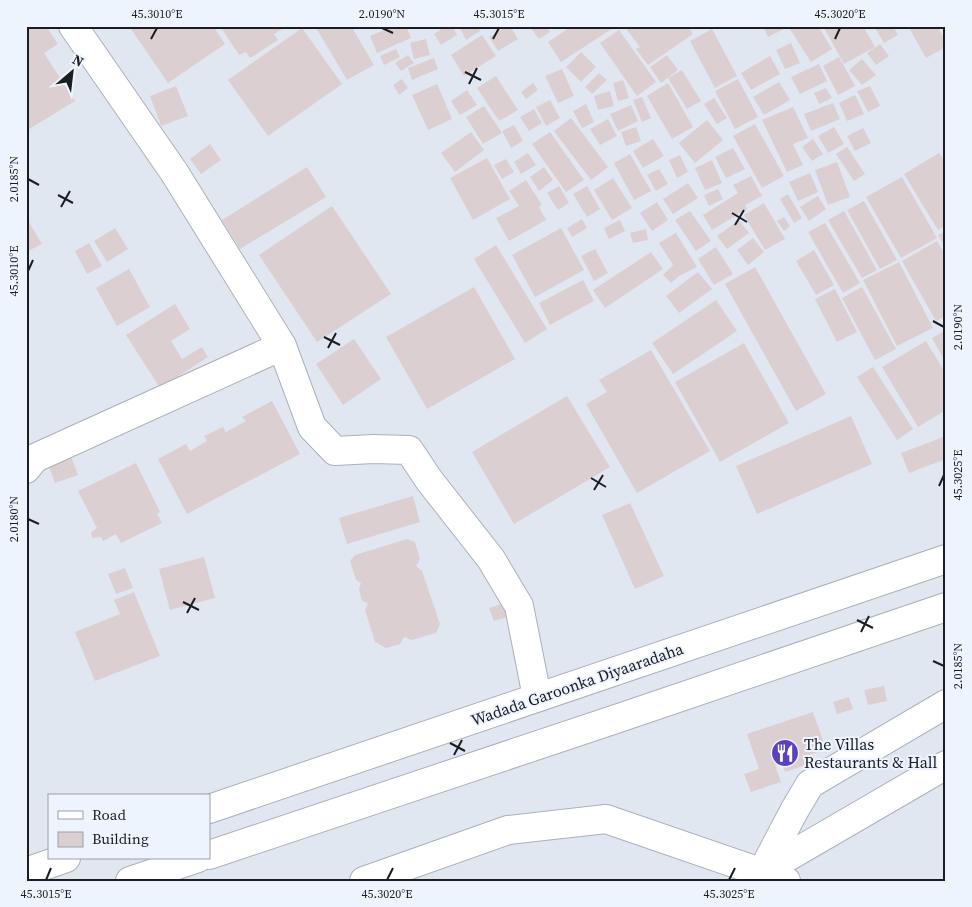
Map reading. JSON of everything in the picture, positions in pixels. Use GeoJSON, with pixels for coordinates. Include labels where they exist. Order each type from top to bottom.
{"type":"FeatureCollection","features":[{"type":"Feature","properties":{"kind":"street"},"geometry":{"type":"LineString","coordinates":[[73,26],[174,172],[282,346],[312,427],[336,451],[409,450],[429,480],[491,559],[520,606],[537,697]]}},
{"type":"Feature","properties":{"kind":"street"},"geometry":{"type":"LineString","coordinates":[[26,469],[35,458],[282,346]]}},
{"type":"Feature","properties":{"kind":"street","name":"Wadada Garoonka Diyaaradaha"},"geometry":{"type":"LineString","coordinates":[[210,809],[946,559]]}},
{"type":"Feature","properties":{"kind":"street"},"geometry":{"type":"LineString","coordinates":[[210,855],[946,607]]}},
{"type":"Feature","properties":{"kind":"street"},"geometry":{"type":"LineString","coordinates":[[774,877],[794,811],[810,784],[946,704]]}},
{"type":"Feature","properties":{"kind":"street"},"geometry":{"type":"LineString","coordinates":[[774,877],[946,765]]}},
{"type":"Feature","properties":{"kind":"street"},"geometry":{"type":"LineString","coordinates":[[364,881],[508,830],[606,819],[774,877]]}},
{"type":"Feature","properties":{"kind":"street"},"geometry":{"type":"LineString","coordinates":[[26,872],[60,860]]}},
{"type":"Feature","properties":{"kind":"street"},"geometry":{"type":"LineString","coordinates":[[130,881],[192,860]]}},
{"type":"Feature","properties":{"kind":"building"},"geometry":{"type":"Polygon","coordinates":[[[26,26],[46,26],[58,44],[44,53],[75,101],[26,131],[26,26]]]}},
{"type":"Feature","properties":{"kind":"building"},"geometry":{"type":"Polygon","coordinates":[[[129,26],[213,26],[225,44],[168,83],[129,26]]]}},
{"type":"Feature","properties":{"kind":"building"},"geometry":{"type":"Polygon","coordinates":[[[220,26],[287,26],[274,34],[278,40],[250,58],[246,52],[239,55],[220,26]]]}},
{"type":"Feature","properties":{"kind":"building"},"geometry":{"type":"Polygon","coordinates":[[[315,26],[351,26],[374,65],[347,80],[315,26]]]}},
{"type":"Feature","properties":{"kind":"building"},"geometry":{"type":"Polygon","coordinates":[[[394,26],[406,26],[411,38],[377,53],[370,36],[394,26]]]}},
{"type":"Feature","properties":{"kind":"building"},"geometry":{"type":"Polygon","coordinates":[[[446,26],[452,26],[457,35],[441,45],[434,34],[446,26]]]}},
{"type":"Feature","properties":{"kind":"building"},"geometry":{"type":"Polygon","coordinates":[[[459,26],[478,26],[480,31],[466,40],[459,26]]]}},
{"type":"Feature","properties":{"kind":"building"},"geometry":{"type":"Polygon","coordinates":[[[510,26],[518,39],[498,51],[489,37],[510,26]]]}},
{"type":"Feature","properties":{"kind":"building"},"geometry":{"type":"Polygon","coordinates":[[[529,26],[546,26],[550,32],[539,39],[529,26]]]}},
{"type":"Feature","properties":{"kind":"building"},"geometry":{"type":"Polygon","coordinates":[[[572,26],[613,26],[613,28],[561,62],[548,42],[572,26]]]}},
{"type":"Feature","properties":{"kind":"building"},"geometry":{"type":"Polygon","coordinates":[[[624,26],[687,26],[693,34],[648,65],[636,49],[640,47],[624,26]]]}},
{"type":"Feature","properties":{"kind":"building"},"geometry":{"type":"Polygon","coordinates":[[[763,26],[783,26],[784,29],[768,37],[763,26]]]}},
{"type":"Feature","properties":{"kind":"building"},"geometry":{"type":"Polygon","coordinates":[[[788,26],[818,26],[832,49],[811,62],[788,26]]]}},
{"type":"Feature","properties":{"kind":"building"},"geometry":{"type":"Polygon","coordinates":[[[823,26],[863,26],[875,47],[844,64],[823,26]]]}},
{"type":"Feature","properties":{"kind":"building"},"geometry":{"type":"Polygon","coordinates":[[[874,26],[893,26],[898,35],[884,43],[874,26]]]}},
{"type":"Feature","properties":{"kind":"building"},"geometry":{"type":"Polygon","coordinates":[[[908,26],[937,26],[946,42],[946,47],[926,58],[908,26]]]}},
{"type":"Feature","properties":{"kind":"building"},"geometry":{"type":"Polygon","coordinates":[[[302,28],[342,84],[268,136],[228,80],[302,28]]]}},
{"type":"Feature","properties":{"kind":"building"},"geometry":{"type":"Polygon","coordinates":[[[712,29],[737,76],[715,88],[690,41],[712,29]]]}},
{"type":"Feature","properties":{"kind":"building"},"geometry":{"type":"Polygon","coordinates":[[[619,30],[656,82],[637,96],[600,43],[619,30]]]}},
{"type":"Feature","properties":{"kind":"building"},"geometry":{"type":"Polygon","coordinates":[[[482,35],[496,56],[464,76],[451,55],[482,35]]]}},
{"type":"Feature","properties":{"kind":"building"},"geometry":{"type":"Polygon","coordinates":[[[426,39],[430,55],[414,59],[410,43],[426,39]]]}},
{"type":"Feature","properties":{"kind":"building"},"geometry":{"type":"Polygon","coordinates":[[[791,43],[800,63],[785,69],[776,50],[791,43]]]}},
{"type":"Feature","properties":{"kind":"building"},"geometry":{"type":"Polygon","coordinates":[[[880,44],[889,56],[876,65],[867,53],[880,44]]]}},
{"type":"Feature","properties":{"kind":"building"},"geometry":{"type":"Polygon","coordinates":[[[396,49],[400,57],[384,65],[380,56],[396,49]]]}},
{"type":"Feature","properties":{"kind":"building"},"geometry":{"type":"Polygon","coordinates":[[[581,52],[596,67],[581,82],[566,67],[581,52]]]}},
{"type":"Feature","properties":{"kind":"building"},"geometry":{"type":"Polygon","coordinates":[[[408,55],[414,63],[401,71],[395,63],[408,55]]]}},
{"type":"Feature","properties":{"kind":"building"},"geometry":{"type":"Polygon","coordinates":[[[667,55],[678,70],[661,83],[650,67],[667,55]]]}},
{"type":"Feature","properties":{"kind":"building"},"geometry":{"type":"Polygon","coordinates":[[[770,56],[780,74],[751,90],[741,73],[770,56]]]}},
{"type":"Feature","properties":{"kind":"building"},"geometry":{"type":"Polygon","coordinates":[[[839,57],[855,86],[838,95],[823,66],[839,57]]]}},
{"type":"Feature","properties":{"kind":"building"},"geometry":{"type":"Polygon","coordinates":[[[434,58],[438,69],[412,80],[408,68],[434,58]]]}},
{"type":"Feature","properties":{"kind":"building"},"geometry":{"type":"Polygon","coordinates":[[[862,59],[876,75],[862,85],[849,70],[862,59]]]}},
{"type":"Feature","properties":{"kind":"building"},"geometry":{"type":"Polygon","coordinates":[[[819,64],[827,81],[800,94],[791,77],[819,64]]]}},
{"type":"Feature","properties":{"kind":"building"},"geometry":{"type":"Polygon","coordinates":[[[562,69],[574,96],[558,103],[545,76],[562,69]]]}},
{"type":"Feature","properties":{"kind":"building"},"geometry":{"type":"Polygon","coordinates":[[[682,70],[701,101],[687,109],[668,78],[682,70]]]}},
{"type":"Feature","properties":{"kind":"building"},"geometry":{"type":"Polygon","coordinates":[[[599,73],[607,80],[592,94],[585,87],[599,73]]]}},
{"type":"Feature","properties":{"kind":"building"},"geometry":{"type":"Polygon","coordinates":[[[496,76],[518,110],[499,121],[477,88],[496,76]]]}},
{"type":"Feature","properties":{"kind":"building"},"geometry":{"type":"Polygon","coordinates":[[[402,79],[408,88],[399,95],[393,85],[402,79]]]}},
{"type":"Feature","properties":{"kind":"building"},"geometry":{"type":"Polygon","coordinates":[[[738,79],[758,117],[735,129],[715,91],[738,79]]]}},
{"type":"Feature","properties":{"kind":"building"},"geometry":{"type":"Polygon","coordinates":[[[623,80],[629,98],[618,101],[613,83],[623,80]]]}},
{"type":"Feature","properties":{"kind":"building"},"geometry":{"type":"Polygon","coordinates":[[[779,82],[790,100],[764,115],[753,97],[779,82]]]}},
{"type":"Feature","properties":{"kind":"building"},"geometry":{"type":"Polygon","coordinates":[[[533,83],[538,90],[526,99],[521,92],[533,83]]]}},
{"type":"Feature","properties":{"kind":"building"},"geometry":{"type":"Polygon","coordinates":[[[668,83],[693,127],[672,139],[647,96],[668,83]]]}},
{"type":"Feature","properties":{"kind":"building"},"geometry":{"type":"Polygon","coordinates":[[[437,84],[452,119],[428,130],[412,95],[437,84]]]}},
{"type":"Feature","properties":{"kind":"building"},"geometry":{"type":"Polygon","coordinates":[[[176,86],[188,116],[161,126],[150,96],[176,86]]]}},
{"type":"Feature","properties":{"kind":"building"},"geometry":{"type":"Polygon","coordinates":[[[870,86],[880,106],[868,112],[857,91],[870,86]]]}},
{"type":"Feature","properties":{"kind":"building"},"geometry":{"type":"Polygon","coordinates":[[[826,88],[832,98],[819,104],[814,93],[826,88]]]}},
{"type":"Feature","properties":{"kind":"building"},"geometry":{"type":"Polygon","coordinates":[[[467,90],[477,105],[460,115],[451,101],[467,90]]]}},
{"type":"Feature","properties":{"kind":"building"},"geometry":{"type":"Polygon","coordinates":[[[610,91],[614,106],[598,110],[594,96],[610,91]]]}},
{"type":"Feature","properties":{"kind":"building"},"geometry":{"type":"Polygon","coordinates":[[[855,95],[864,114],[847,121],[839,103],[855,95]]]}},
{"type":"Feature","properties":{"kind":"building"},"geometry":{"type":"Polygon","coordinates":[[[642,97],[651,118],[642,122],[633,100],[642,97]]]}},
{"type":"Feature","properties":{"kind":"building"},"geometry":{"type":"Polygon","coordinates":[[[714,98],[727,118],[717,124],[704,104],[714,98]]]}},
{"type":"Feature","properties":{"kind":"building"},"geometry":{"type":"Polygon","coordinates":[[[550,100],[560,118],[546,126],[536,107],[550,100]]]}},
{"type":"Feature","properties":{"kind":"building"},"geometry":{"type":"Polygon","coordinates":[[[833,103],[840,119],[811,131],[804,114],[833,103]]]}},
{"type":"Feature","properties":{"kind":"building"},"geometry":{"type":"Polygon","coordinates":[[[586,104],[594,122],[582,128],[573,111],[586,104]]]}},
{"type":"Feature","properties":{"kind":"building"},"geometry":{"type":"Polygon","coordinates":[[[631,105],[638,121],[618,131],[610,114],[631,105]]]}},
{"type":"Feature","properties":{"kind":"building"},"geometry":{"type":"Polygon","coordinates":[[[484,106],[502,133],[483,144],[466,117],[484,106]]]}},
{"type":"Feature","properties":{"kind":"building"},"geometry":{"type":"Polygon","coordinates":[[[793,107],[808,138],[793,144],[803,165],[787,172],[762,120],[793,107]]]}},
{"type":"Feature","properties":{"kind":"building"},"geometry":{"type":"Polygon","coordinates":[[[534,109],[542,123],[529,131],[520,117],[534,109]]]}},
{"type":"Feature","properties":{"kind":"building"},"geometry":{"type":"Polygon","coordinates":[[[571,118],[608,167],[591,180],[554,131],[571,118]]]}},
{"type":"Feature","properties":{"kind":"building"},"geometry":{"type":"Polygon","coordinates":[[[608,119],[617,136],[600,145],[590,129],[608,119]]]}},
{"type":"Feature","properties":{"kind":"building"},"geometry":{"type":"Polygon","coordinates":[[[707,120],[723,140],[695,163],[679,143],[707,120]]]}},
{"type":"Feature","properties":{"kind":"building"},"geometry":{"type":"Polygon","coordinates":[[[755,124],[784,176],[762,188],[733,136],[755,124]]]}},
{"type":"Feature","properties":{"kind":"building"},"geometry":{"type":"Polygon","coordinates":[[[514,125],[523,141],[511,148],[502,131],[514,125]]]}},
{"type":"Feature","properties":{"kind":"building"},"geometry":{"type":"Polygon","coordinates":[[[636,127],[641,141],[626,146],[621,132],[636,127]]]}},
{"type":"Feature","properties":{"kind":"building"},"geometry":{"type":"Polygon","coordinates":[[[834,127],[844,144],[828,153],[818,136],[834,127]]]}},
{"type":"Feature","properties":{"kind":"building"},"geometry":{"type":"Polygon","coordinates":[[[863,128],[871,143],[855,151],[847,136],[863,128]]]}},
{"type":"Feature","properties":{"kind":"building"},"geometry":{"type":"Polygon","coordinates":[[[471,132],[484,150],[455,172],[441,153],[471,132]]]}},
{"type":"Feature","properties":{"kind":"building"},"geometry":{"type":"Polygon","coordinates":[[[550,132],[584,180],[566,192],[532,144],[550,132]]]}},
{"type":"Feature","properties":{"kind":"building"},"geometry":{"type":"Polygon","coordinates":[[[653,139],[664,156],[643,168],[633,151],[653,139]]]}},
{"type":"Feature","properties":{"kind":"building"},"geometry":{"type":"Polygon","coordinates":[[[813,139],[823,154],[812,161],[802,147],[813,139]]]}},
{"type":"Feature","properties":{"kind":"building"},"geometry":{"type":"Polygon","coordinates":[[[210,144],[221,160],[201,174],[190,159],[210,144]]]}},
{"type":"Feature","properties":{"kind":"building"},"geometry":{"type":"Polygon","coordinates":[[[847,147],[865,174],[854,181],[836,154],[847,147]]]}},
{"type":"Feature","properties":{"kind":"building"},"geometry":{"type":"Polygon","coordinates":[[[733,148],[745,169],[726,178],[715,157],[733,148]]]}},
{"type":"Feature","properties":{"kind":"building"},"geometry":{"type":"Polygon","coordinates":[[[528,153],[536,165],[521,174],[514,162],[528,153]]]}},
{"type":"Feature","properties":{"kind":"building"},"geometry":{"type":"Polygon","coordinates":[[[939,153],[946,163],[946,226],[938,230],[904,174],[939,153]]]}},
{"type":"Feature","properties":{"kind":"building"},"geometry":{"type":"Polygon","coordinates":[[[630,154],[651,191],[634,200],[614,163],[630,154]]]}},
{"type":"Feature","properties":{"kind":"building"},"geometry":{"type":"Polygon","coordinates":[[[680,155],[688,172],[677,178],[669,160],[680,155]]]}},
{"type":"Feature","properties":{"kind":"building"},"geometry":{"type":"Polygon","coordinates":[[[487,158],[510,199],[473,220],[450,178],[487,158]]]}},
{"type":"Feature","properties":{"kind":"building"},"geometry":{"type":"Polygon","coordinates":[[[506,159],[514,172],[502,179],[494,165],[506,159]]]}},
{"type":"Feature","properties":{"kind":"building"},"geometry":{"type":"Polygon","coordinates":[[[712,160],[722,183],[705,190],[695,168],[712,160]]]}},
{"type":"Feature","properties":{"kind":"building"},"geometry":{"type":"Polygon","coordinates":[[[837,162],[850,197],[828,205],[815,170],[837,162]]]}},
{"type":"Feature","properties":{"kind":"building"},"geometry":{"type":"Polygon","coordinates":[[[307,167],[326,197],[240,249],[222,220],[307,167]]]}},
{"type":"Feature","properties":{"kind":"building"},"geometry":{"type":"Polygon","coordinates":[[[544,167],[553,180],[539,191],[530,177],[544,167]]]}},
{"type":"Feature","properties":{"kind":"building"},"geometry":{"type":"Polygon","coordinates":[[[659,169],[668,184],[656,191],[647,175],[659,169]]]}},
{"type":"Feature","properties":{"kind":"building"},"geometry":{"type":"Polygon","coordinates":[[[810,173],[818,192],[798,201],[789,182],[810,173]]]}},
{"type":"Feature","properties":{"kind":"building"},"geometry":{"type":"Polygon","coordinates":[[[751,176],[762,196],[745,205],[747,209],[712,230],[703,215],[738,193],[733,185],[751,176]]]}},
{"type":"Feature","properties":{"kind":"building"},"geometry":{"type":"Polygon","coordinates":[[[902,177],[937,238],[901,258],[866,197],[902,177]]]}},
{"type":"Feature","properties":{"kind":"building"},"geometry":{"type":"Polygon","coordinates":[[[613,178],[632,208],[612,220],[594,190],[613,178]]]}},
{"type":"Feature","properties":{"kind":"building"},"geometry":{"type":"Polygon","coordinates":[[[526,180],[542,205],[539,207],[546,220],[509,241],[496,218],[519,206],[509,191],[526,180]]]}},
{"type":"Feature","properties":{"kind":"building"},"geometry":{"type":"Polygon","coordinates":[[[688,183],[698,198],[673,214],[663,199],[688,183]]]}},
{"type":"Feature","properties":{"kind":"building"},"geometry":{"type":"Polygon","coordinates":[[[559,186],[569,203],[558,210],[547,193],[559,186]]]}},
{"type":"Feature","properties":{"kind":"building"},"geometry":{"type":"Polygon","coordinates":[[[587,186],[600,209],[587,217],[573,194],[587,186]]]}},
{"type":"Feature","properties":{"kind":"building"},"geometry":{"type":"Polygon","coordinates":[[[718,189],[723,199],[709,206],[704,195],[718,189]]]}},
{"type":"Feature","properties":{"kind":"building"},"geometry":{"type":"Polygon","coordinates":[[[788,194],[802,218],[794,223],[780,199],[788,194]]]}},
{"type":"Feature","properties":{"kind":"building"},"geometry":{"type":"Polygon","coordinates":[[[818,196],[826,209],[809,221],[800,207],[818,196]]]}},
{"type":"Feature","properties":{"kind":"building"},"geometry":{"type":"Polygon","coordinates":[[[864,201],[897,260],[880,269],[847,210],[864,201]]]}},
{"type":"Feature","properties":{"kind":"building"},"geometry":{"type":"Polygon","coordinates":[[[657,202],[668,220],[652,231],[640,213],[657,202]]]}},
{"type":"Feature","properties":{"kind":"building"},"geometry":{"type":"Polygon","coordinates":[[[764,203],[785,239],[765,250],[744,215],[764,203]]]}},
{"type":"Feature","properties":{"kind":"building"},"geometry":{"type":"Polygon","coordinates":[[[332,206],[391,294],[317,342],[259,255],[332,206]]]}},
{"type":"Feature","properties":{"kind":"building"},"geometry":{"type":"Polygon","coordinates":[[[690,211],[711,241],[696,251],[675,220],[690,211]]]}},
{"type":"Feature","properties":{"kind":"building"},"geometry":{"type":"Polygon","coordinates":[[[844,211],[877,270],[862,278],[828,220],[844,211]]]}},
{"type":"Feature","properties":{"kind":"building"},"geometry":{"type":"Polygon","coordinates":[[[26,217],[42,244],[26,252],[26,217]]]}},
{"type":"Feature","properties":{"kind":"building"},"geometry":{"type":"Polygon","coordinates":[[[784,217],[790,226],[784,231],[777,221],[784,217]]]}},
{"type":"Feature","properties":{"kind":"building"},"geometry":{"type":"Polygon","coordinates":[[[582,219],[587,228],[572,237],[567,228],[582,219]]]}},
{"type":"Feature","properties":{"kind":"building"},"geometry":{"type":"Polygon","coordinates":[[[620,220],[625,231],[609,239],[604,228],[620,220]]]}},
{"type":"Feature","properties":{"kind":"building"},"geometry":{"type":"Polygon","coordinates":[[[739,220],[749,233],[727,249],[717,236],[739,220]]]}},
{"type":"Feature","properties":{"kind":"building"},"geometry":{"type":"Polygon","coordinates":[[[825,223],[860,283],[843,293],[808,232],[825,223]]]}},
{"type":"Feature","properties":{"kind":"building"},"geometry":{"type":"Polygon","coordinates":[[[115,228],[128,249],[107,262],[94,241],[115,228]]]}},
{"type":"Feature","properties":{"kind":"building"},"geometry":{"type":"Polygon","coordinates":[[[561,228],[584,270],[535,297],[512,255],[561,228]]]}},
{"type":"Feature","properties":{"kind":"building"},"geometry":{"type":"Polygon","coordinates":[[[646,229],[648,240],[633,243],[630,233],[646,229]]]}},
{"type":"Feature","properties":{"kind":"building"},"geometry":{"type":"Polygon","coordinates":[[[946,231],[946,249],[938,235],[946,231]]]}},
{"type":"Feature","properties":{"kind":"building"},"geometry":{"type":"Polygon","coordinates":[[[676,233],[697,267],[679,276],[671,283],[663,275],[673,265],[659,243],[676,233]]]}},
{"type":"Feature","properties":{"kind":"building"},"geometry":{"type":"Polygon","coordinates":[[[753,238],[764,252],[748,265],[737,250],[753,238]]]}},
{"type":"Feature","properties":{"kind":"building"},"geometry":{"type":"Polygon","coordinates":[[[937,241],[946,256],[946,316],[936,321],[902,261],[937,241]]]}},
{"type":"Feature","properties":{"kind":"building"},"geometry":{"type":"Polygon","coordinates":[[[89,243],[102,266],[87,274],[75,251],[89,243]]]}},
{"type":"Feature","properties":{"kind":"building"},"geometry":{"type":"Polygon","coordinates":[[[496,245],[547,329],[525,343],[474,259],[496,245]]]}},
{"type":"Feature","properties":{"kind":"building"},"geometry":{"type":"Polygon","coordinates":[[[716,247],[733,274],[714,285],[698,259],[716,247]]]}},
{"type":"Feature","properties":{"kind":"building"},"geometry":{"type":"Polygon","coordinates":[[[595,249],[608,273],[594,281],[581,256],[595,249]]]}},
{"type":"Feature","properties":{"kind":"building"},"geometry":{"type":"Polygon","coordinates":[[[814,250],[834,285],[816,295],[796,261],[814,250]]]}},
{"type":"Feature","properties":{"kind":"building"},"geometry":{"type":"Polygon","coordinates":[[[651,252],[663,269],[605,308],[593,290],[651,252]]]}},
{"type":"Feature","properties":{"kind":"building"},"geometry":{"type":"Polygon","coordinates":[[[899,262],[933,328],[897,346],[863,280],[899,262]]]}},
{"type":"Feature","properties":{"kind":"building"},"geometry":{"type":"Polygon","coordinates":[[[755,267],[826,394],[796,411],[725,284],[755,267]]]}},
{"type":"Feature","properties":{"kind":"building"},"geometry":{"type":"Polygon","coordinates":[[[129,269],[150,307],[117,326],[96,288],[129,269]]]}},
{"type":"Feature","properties":{"kind":"building"},"geometry":{"type":"Polygon","coordinates":[[[698,272],[712,289],[679,313],[666,296],[698,272]]]}},
{"type":"Feature","properties":{"kind":"building"},"geometry":{"type":"Polygon","coordinates":[[[583,280],[594,301],[550,325],[539,303],[583,280]]]}},
{"type":"Feature","properties":{"kind":"building"},"geometry":{"type":"Polygon","coordinates":[[[474,287],[515,359],[427,409],[386,337],[474,287]]]}},
{"type":"Feature","properties":{"kind":"building"},"geometry":{"type":"Polygon","coordinates":[[[862,287],[896,349],[875,360],[842,298],[862,287]]]}},
{"type":"Feature","properties":{"kind":"building"},"geometry":{"type":"Polygon","coordinates":[[[835,289],[857,332],[837,342],[815,299],[835,289]]]}},
{"type":"Feature","properties":{"kind":"building"},"geometry":{"type":"Polygon","coordinates":[[[716,300],[737,331],[673,374],[652,343],[716,300]]]}},
{"type":"Feature","properties":{"kind":"building"},"geometry":{"type":"Polygon","coordinates":[[[175,304],[190,329],[171,341],[182,359],[202,347],[208,357],[160,388],[126,335],[175,304]]]}},
{"type":"Feature","properties":{"kind":"building"},"geometry":{"type":"Polygon","coordinates":[[[946,330],[946,359],[944,360],[932,338],[946,330]]]}},
{"type":"Feature","properties":{"kind":"building"},"geometry":{"type":"Polygon","coordinates":[[[354,339],[381,379],[343,405],[316,364],[354,339]]]}},
{"type":"Feature","properties":{"kind":"building"},"geometry":{"type":"Polygon","coordinates":[[[926,341],[946,374],[946,410],[918,427],[882,367],[926,341]]]}},
{"type":"Feature","properties":{"kind":"building"},"geometry":{"type":"Polygon","coordinates":[[[744,343],[789,423],[720,462],[675,382],[744,343]]]}},
{"type":"Feature","properties":{"kind":"building"},"geometry":{"type":"Polygon","coordinates":[[[651,350],[710,451],[637,493],[586,404],[607,392],[599,380],[651,350]]]}},
{"type":"Feature","properties":{"kind":"building"},"geometry":{"type":"Polygon","coordinates":[[[873,367],[913,429],[897,440],[857,377],[873,367]]]}},
{"type":"Feature","properties":{"kind":"building"},"geometry":{"type":"Polygon","coordinates":[[[567,396],[610,467],[514,524],[472,452],[567,396]]]}},
{"type":"Feature","properties":{"kind":"building"},"geometry":{"type":"Polygon","coordinates":[[[272,401],[300,454],[187,514],[158,459],[186,444],[190,451],[207,441],[204,436],[223,427],[226,432],[246,421],[242,417],[272,401]]]}},
{"type":"Feature","properties":{"kind":"building"},"geometry":{"type":"Polygon","coordinates":[[[851,416],[872,464],[757,514],[736,466],[851,416]]]}},
{"type":"Feature","properties":{"kind":"building"},"geometry":{"type":"Polygon","coordinates":[[[946,436],[946,459],[909,473],[901,453],[946,436]]]}},
{"type":"Feature","properties":{"kind":"building"},"geometry":{"type":"Polygon","coordinates":[[[71,456],[78,475],[55,483],[48,464],[71,456]]]}},
{"type":"Feature","properties":{"kind":"building"},"geometry":{"type":"Polygon","coordinates":[[[136,463],[160,512],[157,514],[162,523],[121,543],[116,534],[103,541],[101,537],[92,538],[91,532],[97,528],[78,491],[136,463]]]}},
{"type":"Feature","properties":{"kind":"building"},"geometry":{"type":"Polygon","coordinates":[[[413,496],[420,522],[347,544],[339,518],[413,496]]]}},
{"type":"Feature","properties":{"kind":"building"},"geometry":{"type":"Polygon","coordinates":[[[630,503],[664,576],[635,589],[602,515],[630,503]]]}},
{"type":"Feature","properties":{"kind":"building"},"geometry":{"type":"Polygon","coordinates":[[[407,539],[415,542],[420,559],[416,566],[422,571],[440,624],[436,633],[412,640],[404,637],[400,644],[386,648],[375,642],[365,610],[368,603],[362,601],[359,589],[361,583],[356,580],[350,561],[355,555],[407,539]]]}},
{"type":"Feature","properties":{"kind":"building"},"geometry":{"type":"Polygon","coordinates":[[[204,557],[215,598],[170,610],[159,569],[204,557]]]}},
{"type":"Feature","properties":{"kind":"building"},"geometry":{"type":"Polygon","coordinates":[[[125,568],[133,588],[116,594],[108,574],[125,568]]]}},
{"type":"Feature","properties":{"kind":"building"},"geometry":{"type":"Polygon","coordinates":[[[134,592],[160,656],[95,681],[75,632],[120,614],[114,600],[134,592]]]}},
{"type":"Feature","properties":{"kind":"building"},"geometry":{"type":"Polygon","coordinates":[[[507,602],[511,616],[494,621],[489,608],[507,602]]]}},
{"type":"Feature","properties":{"kind":"building"},"geometry":{"type":"Polygon","coordinates":[[[884,686],[887,701],[868,705],[864,690],[884,686]]]}},
{"type":"Feature","properties":{"kind":"building"},"geometry":{"type":"Polygon","coordinates":[[[849,697],[853,709],[837,714],[833,702],[849,697]]]}},
{"type":"Feature","properties":{"kind":"building","name":"The Villas Restaurants & Hall"},"geometry":{"type":"Polygon","coordinates":[[[813,712],[826,749],[806,756],[809,764],[785,772],[782,763],[775,765],[781,782],[751,792],[744,774],[759,769],[747,734],[813,712]]]}},
{"type":"Feature","properties":{"kind":"place","name":"The Villas Restaurants & Hall"},"geometry":{"type":"Point","coordinates":[785,753]}}]}
